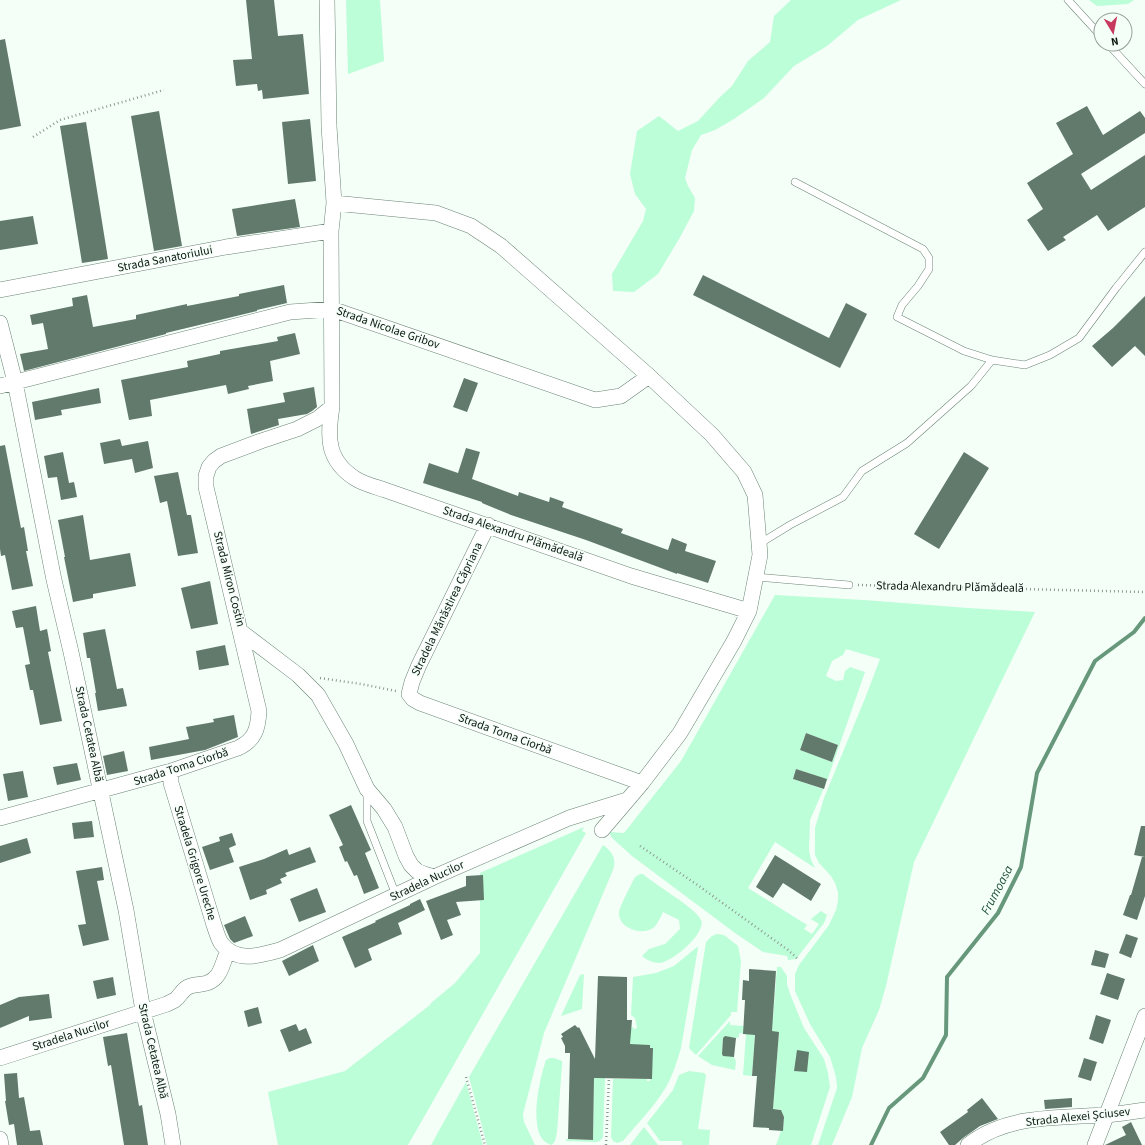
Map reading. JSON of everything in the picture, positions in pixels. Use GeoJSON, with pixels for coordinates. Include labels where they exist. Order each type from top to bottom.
{"type":"FeatureCollection","features":[{"type":"Feature","properties":{"kind":"street","name":"Strada Alexandru Plămădeală"},"geometry":{"type":"LineString","coordinates":[[327,0],[329,126],[334,203],[331,230],[332,407],[329,427],[330,450],[339,466],[356,480],[631,576],[749,611]]}},
{"type":"Feature","properties":{"kind":"street"},"geometry":{"type":"LineString","coordinates":[[334,203],[436,213],[471,226],[501,246],[649,376],[712,435],[744,472],[755,495],[760,555],[749,611],[734,641],[680,733],[642,783],[602,830]]}},
{"type":"Feature","properties":{"kind":"street","name":"Strada Sanatoriului"},"geometry":{"type":"LineString","coordinates":[[0,290],[219,248],[331,230]]}},
{"type":"Feature","properties":{"kind":"street","name":"Strada Nicolae Gribov"},"geometry":{"type":"LineString","coordinates":[[0,386],[290,312],[332,309],[595,400],[621,396],[649,376]]}},
{"type":"Feature","properties":{"kind":"street","name":"Strada Cetatea Albă"},"geometry":{"type":"LineString","coordinates":[[0,323],[15,382],[54,580],[71,652],[126,910],[143,1011],[168,1114],[173,1145]]}},
{"type":"Feature","properties":{"kind":"street","name":"Strada Miron Costin"},"geometry":{"type":"LineString","coordinates":[[332,407],[317,419],[297,429],[221,456],[209,467],[206,476],[206,487],[240,631],[298,675],[318,695],[330,714],[367,789],[384,809],[395,827],[411,865],[417,871],[434,877]]}},
{"type":"Feature","properties":{"kind":"street","name":"Stradela Mănăstirea Căpriana"},"geometry":{"type":"LineString","coordinates":[[409,694],[419,665],[488,525]]}},
{"type":"Feature","properties":{"kind":"street","name":"Strada Toma Ciorbă"},"geometry":{"type":"LineString","coordinates":[[0,818],[171,772],[247,744],[254,735],[258,723],[259,711],[240,631]]}},
{"type":"Feature","properties":{"kind":"street","name":"Strada Toma Ciorbă"},"geometry":{"type":"LineString","coordinates":[[409,694],[420,703],[642,783]]}},
{"type":"Feature","properties":{"kind":"street","name":"Stradela Grigore Ureche"},"geometry":{"type":"LineString","coordinates":[[171,772],[171,783],[214,925],[220,942],[228,951]]}},
{"type":"Feature","properties":{"kind":"street","name":"Stradela Nucilor"},"geometry":{"type":"LineString","coordinates":[[0,1058],[167,1004],[189,986],[208,983],[216,978],[222,968],[224,957],[228,951],[245,957],[260,956],[280,950],[434,877],[569,818],[627,800]]}},
{"type":"Feature","properties":{"kind":"street"},"geometry":{"type":"LineString","coordinates":[[1095,1145],[1145,1016]]}},
{"type":"Feature","properties":{"kind":"street","name":"Strada Alexei Șciusev"},"geometry":{"type":"LineString","coordinates":[[968,1145],[987,1132],[1000,1127],[1059,1117],[1106,1115],[1145,1110]]}},
{"type":"Feature","properties":{"kind":"street"},"geometry":{"type":"LineString","coordinates":[[0,1139],[1,1145]]}},
{"type":"Feature","properties":{"kind":"lane"},"geometry":{"type":"LineString","coordinates":[[1068,0],[1093,27]]}},
{"type":"Feature","properties":{"kind":"lane"},"geometry":{"type":"LineString","coordinates":[[1115,52],[1145,84]]}},
{"type":"Feature","properties":{"kind":"lane"},"geometry":{"type":"LineString","coordinates":[[795,182],[923,249],[929,258],[929,269],[918,286],[902,305],[897,317],[964,350],[992,360],[1025,365],[1050,355],[1079,338],[1145,252]]}},
{"type":"Feature","properties":{"kind":"lane"},"geometry":{"type":"LineString","coordinates":[[759,544],[790,525],[843,497],[862,471],[907,443],[971,386],[992,360]]}},
{"type":"Feature","properties":{"kind":"lane"},"geometry":{"type":"LineString","coordinates":[[755,577],[849,585]]}},
{"type":"Feature","properties":{"kind":"lane"},"geometry":{"type":"LineString","coordinates":[[367,789],[367,821],[396,895]]}},
{"type":"Feature","properties":{"kind":"path"},"geometry":{"type":"LineString","coordinates":[[33,137],[60,120],[164,90]]}},
{"type":"Feature","properties":{"kind":"path","name":"Strada Alexandru Plămădeală"},"geometry":{"type":"LineString","coordinates":[[849,585],[1145,592]]}},
{"type":"Feature","properties":{"kind":"path"},"geometry":{"type":"LineString","coordinates":[[298,675],[361,684],[409,694]]}},
{"type":"Feature","properties":{"kind":"path"},"geometry":{"type":"LineString","coordinates":[[640,846],[696,884],[788,950],[799,960]]}},
{"type":"Feature","properties":{"kind":"path"},"geometry":{"type":"LineString","coordinates":[[466,1077],[485,1145]]}},
{"type":"Feature","properties":{"kind":"path"},"geometry":{"type":"LineString","coordinates":[[606,1145],[608,1132],[609,1078]]}},
{"type":"Feature","properties":{"kind":"green space"},"geometry":{"type":"Polygon","coordinates":[[[346,0],[380,0],[384,61],[348,74],[346,0]]]}},
{"type":"Feature","properties":{"kind":"green space"},"geometry":{"type":"Polygon","coordinates":[[[791,0],[901,0],[858,20],[827,46],[794,66],[764,98],[734,119],[715,130],[701,135],[692,150],[685,178],[695,198],[694,211],[679,239],[658,274],[634,292],[613,291],[612,274],[643,221],[646,209],[635,194],[630,174],[637,131],[659,116],[678,131],[698,121],[732,86],[748,61],[770,42],[774,16],[791,0]]]}},
{"type":"Feature","properties":{"kind":"green space"},"geometry":{"type":"Polygon","coordinates":[[[1089,0],[1134,0],[1128,4],[1097,6],[1089,0]]]}},
{"type":"Feature","properties":{"kind":"green space"},"geometry":{"type":"Polygon","coordinates":[[[775,595],[1035,612],[914,862],[886,986],[879,1010],[862,1048],[852,1097],[832,1145],[818,1145],[837,1088],[836,1077],[830,1057],[810,1024],[795,991],[795,974],[799,965],[829,925],[836,910],[838,892],[835,883],[831,876],[819,863],[815,855],[815,828],[824,798],[880,659],[846,649],[843,655],[832,661],[826,676],[836,681],[843,680],[845,671],[850,667],[865,672],[827,781],[810,820],[809,850],[811,860],[815,868],[775,842],[748,888],[807,925],[804,929],[812,934],[819,924],[811,919],[821,911],[827,915],[824,923],[796,959],[788,960],[787,956],[763,952],[735,933],[632,856],[612,838],[609,832],[624,833],[681,761],[775,595]],[[806,733],[800,750],[832,762],[838,745],[806,733]],[[796,769],[793,779],[823,789],[826,779],[796,769]]]}},
{"type":"Feature","properties":{"kind":"green space"},"geometry":{"type":"Polygon","coordinates":[[[584,827],[582,831],[586,833],[408,1145],[278,1145],[268,1092],[345,1071],[430,1005],[455,983],[480,953],[480,873],[584,827]]]}},
{"type":"Feature","properties":{"kind":"green space"},"geometry":{"type":"Polygon","coordinates":[[[603,845],[613,856],[613,870],[544,1033],[523,1114],[524,1122],[535,1145],[487,1145],[469,1077],[603,845]]]}},
{"type":"Feature","properties":{"kind":"green space"},"geometry":{"type":"Polygon","coordinates":[[[643,874],[692,909],[701,920],[699,932],[694,939],[679,953],[664,962],[655,962],[642,956],[649,949],[665,944],[680,929],[679,920],[663,912],[659,921],[653,928],[637,931],[626,926],[620,918],[619,912],[624,900],[635,877],[643,874]]]}},
{"type":"Feature","properties":{"kind":"green space"},"geometry":{"type":"Polygon","coordinates":[[[717,934],[724,935],[738,946],[741,961],[737,1012],[731,1012],[731,1015],[696,1055],[689,1048],[706,942],[712,936],[717,934]]]}},
{"type":"Feature","properties":{"kind":"green space"},"geometry":{"type":"Polygon","coordinates":[[[697,947],[681,1048],[673,1073],[662,1094],[651,1108],[623,1141],[617,1143],[613,1141],[611,1137],[613,1079],[647,1079],[647,1081],[650,1081],[650,1079],[652,1079],[650,1046],[626,1046],[627,1027],[637,1028],[635,1018],[631,1015],[633,977],[656,973],[674,966],[697,947]]]}},
{"type":"Feature","properties":{"kind":"green space"},"geometry":{"type":"Polygon","coordinates":[[[777,967],[781,967],[787,976],[787,984],[790,994],[804,1028],[824,1059],[828,1073],[830,1087],[811,1145],[776,1145],[781,1131],[783,1131],[784,1117],[780,1109],[773,1109],[779,1032],[755,1030],[752,1076],[743,1075],[746,1034],[739,1033],[739,1037],[736,1038],[723,1038],[722,1054],[734,1057],[736,1062],[735,1070],[712,1065],[698,1056],[730,1021],[730,1025],[743,1026],[773,1020],[777,967]]]}},
{"type":"Feature","properties":{"kind":"green space"},"geometry":{"type":"Polygon","coordinates":[[[584,974],[582,1009],[561,1016],[580,975],[584,974]]]}},
{"type":"Feature","properties":{"kind":"green space"},"geometry":{"type":"Polygon","coordinates":[[[550,1058],[562,1061],[557,1132],[555,1141],[552,1145],[544,1141],[539,1132],[537,1120],[538,1093],[546,1060],[550,1058]]]}},
{"type":"Feature","properties":{"kind":"green space"},"geometry":{"type":"Polygon","coordinates":[[[689,1071],[704,1073],[706,1075],[698,1129],[710,1130],[709,1145],[682,1145],[682,1141],[660,1141],[647,1123],[673,1090],[679,1075],[689,1071]]]}},
{"type":"Feature","properties":{"kind":"green space"},"geometry":{"type":"Polygon","coordinates":[[[594,1078],[605,1078],[603,1137],[600,1141],[596,1142],[566,1141],[566,1139],[593,1140],[594,1078]]]}},
{"type":"Feature","properties":{"kind":"green space"},"geometry":{"type":"Polygon","coordinates":[[[466,1082],[483,1145],[431,1145],[466,1082]]]}},
{"type":"Feature","properties":{"kind":"green space"},"geometry":{"type":"Polygon","coordinates":[[[644,1127],[658,1145],[630,1145],[644,1127]]]}},
{"type":"Feature","properties":{"kind":"building"},"geometry":{"type":"Polygon","coordinates":[[[246,0],[274,0],[278,36],[303,34],[309,94],[263,99],[262,90],[258,91],[257,84],[236,86],[233,60],[252,59],[246,0]]]}},
{"type":"Feature","properties":{"kind":"building"},"geometry":{"type":"Polygon","coordinates":[[[5,39],[21,126],[0,130],[0,40],[5,39]]]}},
{"type":"Feature","properties":{"kind":"building"},"geometry":{"type":"Polygon","coordinates":[[[1087,106],[1103,135],[1140,111],[1145,118],[1145,133],[1081,174],[1091,190],[1145,155],[1145,207],[1108,231],[1097,215],[1063,237],[1066,240],[1048,251],[1027,220],[1043,209],[1027,183],[1073,154],[1056,123],[1087,106]]]}},
{"type":"Feature","properties":{"kind":"building"},"geometry":{"type":"Polygon","coordinates":[[[159,111],[182,246],[154,251],[131,116],[159,111]]]}},
{"type":"Feature","properties":{"kind":"building"},"geometry":{"type":"Polygon","coordinates":[[[310,119],[316,181],[288,184],[282,122],[310,119]]]}},
{"type":"Feature","properties":{"kind":"building"},"geometry":{"type":"Polygon","coordinates":[[[86,122],[108,259],[82,263],[60,126],[86,122]]]}},
{"type":"Feature","properties":{"kind":"building"},"geometry":{"type":"Polygon","coordinates":[[[295,199],[300,227],[237,236],[232,209],[295,199]]]}},
{"type":"Feature","properties":{"kind":"building"},"geometry":{"type":"Polygon","coordinates":[[[33,216],[38,244],[0,250],[0,221],[33,216]]]}},
{"type":"Feature","properties":{"kind":"building"},"geometry":{"type":"Polygon","coordinates":[[[703,275],[829,338],[846,303],[867,314],[840,368],[693,295],[703,275]]]}},
{"type":"Feature","properties":{"kind":"building"},"geometry":{"type":"Polygon","coordinates":[[[284,285],[287,303],[166,333],[24,371],[20,354],[48,349],[43,323],[32,325],[30,315],[73,306],[72,298],[87,295],[93,327],[136,319],[136,315],[187,304],[187,306],[239,296],[239,294],[284,285]]]}},
{"type":"Feature","properties":{"kind":"building"},"geometry":{"type":"Polygon","coordinates":[[[1145,296],[1145,356],[1135,346],[1112,367],[1092,346],[1113,328],[1145,296]]]}},
{"type":"Feature","properties":{"kind":"building"},"geometry":{"type":"Polygon","coordinates":[[[295,333],[300,354],[270,361],[273,381],[248,386],[249,389],[228,394],[226,385],[150,400],[152,416],[129,420],[121,380],[188,367],[187,361],[220,354],[220,351],[278,341],[277,337],[295,333]]]}},
{"type":"Feature","properties":{"kind":"building"},"geometry":{"type":"Polygon","coordinates":[[[464,378],[478,383],[467,412],[453,407],[464,378]]]}},
{"type":"Feature","properties":{"kind":"building"},"geometry":{"type":"Polygon","coordinates":[[[314,387],[317,407],[312,411],[307,414],[278,419],[279,425],[251,434],[247,409],[285,402],[283,393],[314,387]]]}},
{"type":"Feature","properties":{"kind":"building"},"geometry":{"type":"Polygon","coordinates":[[[99,388],[101,403],[61,410],[62,415],[35,420],[32,402],[99,388]]]}},
{"type":"Feature","properties":{"kind":"building"},"geometry":{"type":"Polygon","coordinates":[[[120,439],[122,446],[148,441],[153,468],[135,473],[132,459],[104,464],[100,443],[120,439]]]}},
{"type":"Feature","properties":{"kind":"building"},"geometry":{"type":"Polygon","coordinates":[[[5,445],[21,528],[24,527],[28,551],[26,551],[33,586],[12,590],[5,555],[1,556],[0,549],[0,446],[5,445]]]}},
{"type":"Feature","properties":{"kind":"building"},"geometry":{"type":"Polygon","coordinates":[[[466,448],[480,452],[472,479],[518,496],[519,492],[549,502],[550,497],[564,502],[562,507],[623,529],[621,533],[668,550],[672,538],[687,544],[685,551],[716,561],[708,583],[677,574],[586,540],[511,515],[482,502],[423,483],[429,463],[458,473],[466,448]]]}},
{"type":"Feature","properties":{"kind":"building"},"geometry":{"type":"Polygon","coordinates":[[[63,452],[69,483],[74,482],[77,497],[61,500],[57,477],[48,478],[44,456],[63,452]]]}},
{"type":"Feature","properties":{"kind":"building"},"geometry":{"type":"Polygon","coordinates":[[[964,452],[989,468],[939,549],[914,534],[964,452]]]}},
{"type":"Feature","properties":{"kind":"building"},"geometry":{"type":"Polygon","coordinates":[[[178,472],[187,515],[191,515],[198,553],[178,556],[167,501],[160,503],[154,476],[178,472]]]}},
{"type":"Feature","properties":{"kind":"building"},"geometry":{"type":"Polygon","coordinates":[[[83,515],[90,560],[130,553],[136,586],[93,594],[93,598],[73,602],[58,520],[83,515]]]}},
{"type":"Feature","properties":{"kind":"building"},"geometry":{"type":"Polygon","coordinates":[[[210,581],[218,624],[191,629],[181,588],[210,581]]]}},
{"type":"Feature","properties":{"kind":"building"},"geometry":{"type":"Polygon","coordinates":[[[36,606],[40,631],[47,629],[51,651],[48,652],[62,721],[40,725],[33,690],[30,690],[25,665],[30,664],[23,627],[16,628],[12,611],[36,606]]]}},
{"type":"Feature","properties":{"kind":"building"},"geometry":{"type":"Polygon","coordinates":[[[105,629],[117,689],[123,688],[127,706],[98,711],[90,658],[87,658],[83,633],[105,629]]]}},
{"type":"Feature","properties":{"kind":"building"},"geometry":{"type":"Polygon","coordinates":[[[225,645],[229,665],[199,670],[196,651],[225,645]]]}},
{"type":"Feature","properties":{"kind":"building"},"geometry":{"type":"Polygon","coordinates":[[[234,715],[238,737],[205,750],[151,760],[149,747],[189,739],[186,727],[214,722],[213,719],[234,715]]]}},
{"type":"Feature","properties":{"kind":"building"},"geometry":{"type":"Polygon","coordinates":[[[806,733],[838,745],[832,762],[800,750],[806,733]]]}},
{"type":"Feature","properties":{"kind":"building"},"geometry":{"type":"Polygon","coordinates":[[[124,751],[128,771],[107,775],[103,756],[124,751]]]}},
{"type":"Feature","properties":{"kind":"building"},"geometry":{"type":"Polygon","coordinates":[[[77,763],[81,780],[57,785],[53,767],[77,763]]]}},
{"type":"Feature","properties":{"kind":"building"},"geometry":{"type":"Polygon","coordinates":[[[796,769],[827,779],[824,789],[793,779],[796,769]]]}},
{"type":"Feature","properties":{"kind":"building"},"geometry":{"type":"Polygon","coordinates":[[[23,771],[28,797],[8,801],[3,774],[23,771]]]}},
{"type":"Feature","properties":{"kind":"building"},"geometry":{"type":"Polygon","coordinates":[[[351,805],[371,850],[365,853],[379,888],[364,894],[357,875],[354,876],[347,861],[345,862],[339,847],[343,845],[329,815],[351,805]]]}},
{"type":"Feature","properties":{"kind":"building"},"geometry":{"type":"Polygon","coordinates":[[[92,821],[94,837],[74,839],[72,823],[92,821]]]}},
{"type":"Feature","properties":{"kind":"building"},"geometry":{"type":"Polygon","coordinates":[[[1141,826],[1145,826],[1145,857],[1134,855],[1141,826]]]}},
{"type":"Feature","properties":{"kind":"building"},"geometry":{"type":"Polygon","coordinates":[[[232,833],[236,845],[229,848],[234,862],[210,870],[202,847],[220,841],[219,837],[232,833]]]}},
{"type":"Feature","properties":{"kind":"building"},"geometry":{"type":"Polygon","coordinates":[[[27,838],[31,853],[0,863],[0,846],[27,838]]]}},
{"type":"Feature","properties":{"kind":"building"},"geometry":{"type":"Polygon","coordinates":[[[310,847],[316,862],[285,873],[287,876],[280,879],[282,883],[266,890],[267,894],[250,900],[239,867],[264,859],[287,849],[289,855],[310,847]]]}},
{"type":"Feature","properties":{"kind":"building"},"geometry":{"type":"Polygon","coordinates":[[[775,855],[821,884],[811,901],[783,883],[773,898],[756,887],[775,855]]]}},
{"type":"Feature","properties":{"kind":"building"},"geometry":{"type":"Polygon","coordinates":[[[1142,857],[1145,857],[1145,896],[1137,920],[1123,915],[1131,895],[1142,857]]]}},
{"type":"Feature","properties":{"kind":"building"},"geometry":{"type":"Polygon","coordinates":[[[102,867],[104,880],[97,881],[109,940],[83,946],[78,925],[86,924],[76,871],[102,867]]]}},
{"type":"Feature","properties":{"kind":"building"},"geometry":{"type":"Polygon","coordinates":[[[483,875],[484,900],[456,902],[461,915],[447,920],[453,935],[441,940],[426,901],[466,886],[466,876],[483,875]]]}},
{"type":"Feature","properties":{"kind":"building"},"geometry":{"type":"Polygon","coordinates":[[[317,888],[326,912],[299,922],[290,899],[317,888]]]}},
{"type":"Feature","properties":{"kind":"building"},"geometry":{"type":"Polygon","coordinates":[[[420,899],[425,910],[398,923],[402,934],[368,949],[372,960],[355,968],[342,937],[376,922],[375,921],[420,899]]]}},
{"type":"Feature","properties":{"kind":"building"},"geometry":{"type":"Polygon","coordinates":[[[245,916],[253,936],[234,943],[230,939],[224,925],[245,916]]]}},
{"type":"Feature","properties":{"kind":"building"},"geometry":{"type":"Polygon","coordinates":[[[1126,934],[1138,938],[1131,958],[1119,953],[1126,934]]]}},
{"type":"Feature","properties":{"kind":"building"},"geometry":{"type":"Polygon","coordinates":[[[313,945],[319,961],[289,976],[282,961],[313,945]]]}},
{"type":"Feature","properties":{"kind":"building"},"geometry":{"type":"Polygon","coordinates":[[[1095,950],[1109,954],[1105,968],[1091,965],[1095,950]]]}},
{"type":"Feature","properties":{"kind":"building"},"geometry":{"type":"Polygon","coordinates":[[[749,969],[776,971],[772,1031],[779,1032],[773,1109],[781,1110],[784,1117],[783,1131],[753,1127],[757,1076],[752,1076],[755,1035],[743,1034],[745,1000],[742,1000],[743,980],[749,981],[749,969]]]}},
{"type":"Feature","properties":{"kind":"building"},"geometry":{"type":"Polygon","coordinates":[[[1107,973],[1125,979],[1118,1000],[1100,994],[1107,973]]]}},
{"type":"Feature","properties":{"kind":"building"},"geometry":{"type":"Polygon","coordinates":[[[598,976],[627,977],[627,1020],[632,1020],[630,1044],[650,1045],[650,1048],[653,1048],[652,1079],[594,1078],[593,1140],[568,1139],[570,1053],[565,1053],[565,1046],[561,1038],[563,1037],[561,1034],[575,1025],[578,1028],[579,1027],[595,1059],[598,976]]]}},
{"type":"Feature","properties":{"kind":"building"},"geometry":{"type":"Polygon","coordinates":[[[113,977],[116,995],[97,999],[93,981],[113,977]]]}},
{"type":"Feature","properties":{"kind":"building"},"geometry":{"type":"Polygon","coordinates":[[[49,994],[52,1018],[29,1021],[29,1016],[0,1028],[0,1005],[19,997],[49,994]]]}},
{"type":"Feature","properties":{"kind":"building"},"geometry":{"type":"Polygon","coordinates":[[[258,1007],[262,1023],[248,1027],[244,1011],[258,1007]]]}},
{"type":"Feature","properties":{"kind":"building"},"geometry":{"type":"Polygon","coordinates":[[[1096,1015],[1111,1020],[1103,1044],[1089,1039],[1096,1015]]]}},
{"type":"Feature","properties":{"kind":"building"},"geometry":{"type":"Polygon","coordinates":[[[296,1024],[299,1031],[306,1028],[312,1043],[289,1052],[280,1030],[296,1024]]]}},
{"type":"Feature","properties":{"kind":"building"},"geometry":{"type":"Polygon","coordinates":[[[127,1033],[139,1106],[142,1105],[148,1145],[124,1145],[111,1065],[108,1066],[103,1037],[127,1033]]]}},
{"type":"Feature","properties":{"kind":"building"},"geometry":{"type":"Polygon","coordinates":[[[725,1036],[736,1038],[734,1057],[723,1056],[722,1054],[723,1038],[725,1036]]]}},
{"type":"Feature","properties":{"kind":"building"},"geometry":{"type":"Polygon","coordinates":[[[797,1050],[809,1052],[807,1072],[794,1071],[797,1050]]]}},
{"type":"Feature","properties":{"kind":"building"},"geometry":{"type":"Polygon","coordinates":[[[1084,1058],[1097,1062],[1091,1081],[1078,1077],[1084,1058]]]}},
{"type":"Feature","properties":{"kind":"building"},"geometry":{"type":"Polygon","coordinates":[[[17,1073],[19,1098],[24,1097],[30,1131],[40,1130],[43,1145],[17,1145],[14,1124],[9,1125],[5,1101],[4,1074],[17,1073]]]}},
{"type":"Feature","properties":{"kind":"building"},"geometry":{"type":"Polygon","coordinates":[[[982,1098],[998,1119],[980,1126],[955,1145],[949,1145],[940,1132],[968,1112],[967,1110],[982,1098]]]}},
{"type":"Feature","properties":{"kind":"building"},"geometry":{"type":"Polygon","coordinates":[[[1072,1098],[1072,1107],[1045,1109],[1044,1100],[1072,1098]]]}},
{"type":"Feature","properties":{"kind":"building"},"geometry":{"type":"Polygon","coordinates":[[[1131,1122],[1142,1145],[1105,1145],[1126,1135],[1122,1127],[1131,1122]]]}},
{"type":"Feature","properties":{"kind":"waterway","name":"Frumoasa"},"geometry":{"type":"LineString","coordinates":[[871,1145],[889,1108],[923,1078],[946,1035],[947,977],[998,913],[1021,867],[1037,773],[1095,661],[1134,632],[1145,618]]}}]}
